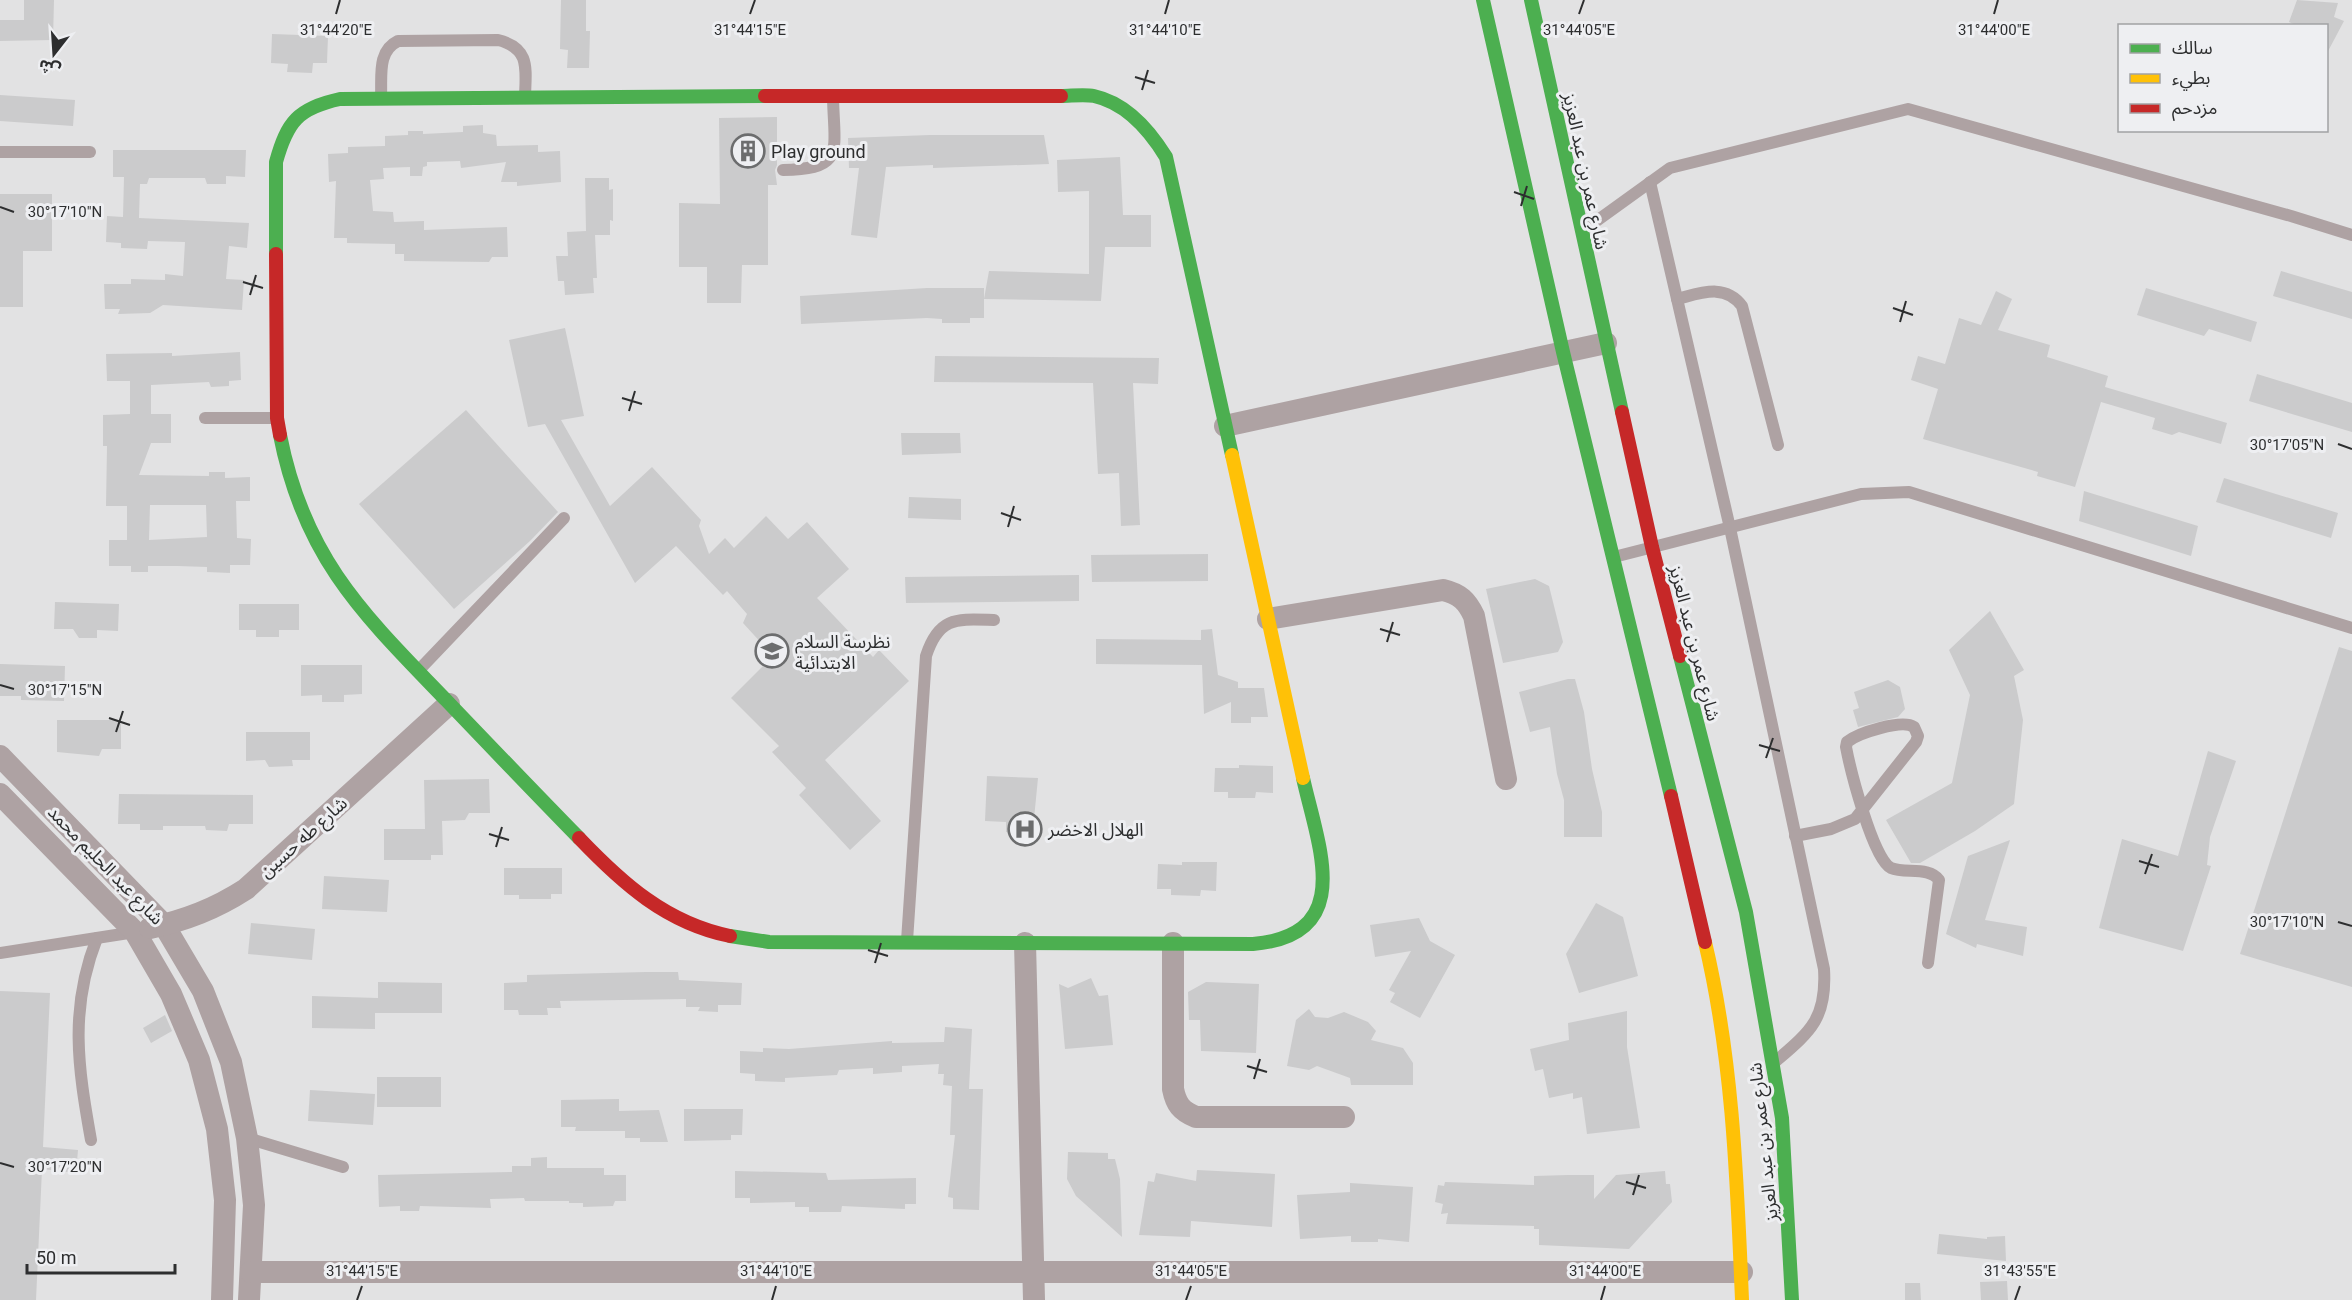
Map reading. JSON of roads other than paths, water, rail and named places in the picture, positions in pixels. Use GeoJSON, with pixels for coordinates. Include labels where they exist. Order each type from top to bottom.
{"type":"FeatureCollection","features":[{"type":"Feature","properties":{"kind":"street","name":"شارع عمر بن عبد العزيز"},"geometry":{"type":"LineString","coordinates":[[1483,0],[1563,352],[1714,979],[1734,1122],[1742,1300]]}},
{"type":"Feature","properties":{"kind":"street","name":"شارع عمر بن عبد العزيز"},"geometry":{"type":"LineString","coordinates":[[1532,0],[1581,232],[1652,547],[1746,912],[1782,1118],[1792,1300]]}},
{"type":"Feature","properties":{"kind":"street"},"geometry":{"type":"LineString","coordinates":[[833,96],[1094,96],[1124,108],[1149,129],[1166,157],[1322,866],[1325,891],[1317,914],[1300,933],[1278,943],[769,942],[726,937],[686,924],[648,904],[615,876],[369,620],[333,573],[305,520],[287,470],[277,418],[276,162],[283,135],[296,115],[317,103],[381,98],[833,96]]}},
{"type":"Feature","properties":{"kind":"street"},"geometry":{"type":"LineString","coordinates":[[1225,426],[1606,343]]}},
{"type":"Feature","properties":{"kind":"street"},"geometry":{"type":"LineString","coordinates":[[1268,619],[1443,590],[1457,594],[1468,603],[1474,616],[1506,779]]}},
{"type":"Feature","properties":{"kind":"street","name":"شارع طه حسين"},"geometry":{"type":"LineString","coordinates":[[135,932],[193,917],[221,905],[246,889],[449,704]]}},
{"type":"Feature","properties":{"kind":"street","name":"شارع عبد الحليم محمد"},"geometry":{"type":"LineString","coordinates":[[0,756],[164,925],[203,991],[231,1062],[248,1138],[254,1204],[249,1300]]}},
{"type":"Feature","properties":{"kind":"street","name":"شارع عبد الحليم محمد"},"geometry":{"type":"LineString","coordinates":[[0,794],[135,932],[176,1005],[199,1060],[217,1129],[225,1200],[222,1300]]}},
{"type":"Feature","properties":{"kind":"street"},"geometry":{"type":"LineString","coordinates":[[1025,943],[1034,1300]]}},
{"type":"Feature","properties":{"kind":"street"},"geometry":{"type":"LineString","coordinates":[[1173,943],[1173,1089],[1175,1101],[1184,1112],[1196,1117],[1344,1117]]}},
{"type":"Feature","properties":{"kind":"street"},"geometry":{"type":"LineString","coordinates":[[250,1272],[1742,1272]]}},
{"type":"Feature","properties":{"kind":"lane"},"geometry":{"type":"LineString","coordinates":[[381,98],[384,52],[389,45],[398,41],[498,40],[512,44],[522,53],[526,66],[525,98]]}},
{"type":"Feature","properties":{"kind":"lane"},"geometry":{"type":"LineString","coordinates":[[783,170],[809,170],[823,166],[832,155],[833,96]]}},
{"type":"Feature","properties":{"kind":"lane"},"geometry":{"type":"LineString","coordinates":[[1581,232],[1670,168],[1908,109],[2292,216],[2352,235]]}},
{"type":"Feature","properties":{"kind":"lane"},"geometry":{"type":"LineString","coordinates":[[0,152],[90,152]]}},
{"type":"Feature","properties":{"kind":"lane"},"geometry":{"type":"LineString","coordinates":[[1650,182],[1730,528],[1824,969],[1825,991],[1822,1009],[1815,1023],[1774,1063]]}},
{"type":"Feature","properties":{"kind":"lane"},"geometry":{"type":"LineString","coordinates":[[1677,299],[1721,291],[1737,300],[1742,306],[1778,445]]}},
{"type":"Feature","properties":{"kind":"lane"},"geometry":{"type":"LineString","coordinates":[[205,418],[277,418]]}},
{"type":"Feature","properties":{"kind":"lane"},"geometry":{"type":"LineString","coordinates":[[1614,557],[1861,494],[1909,492],[2352,628]]}},
{"type":"Feature","properties":{"kind":"lane"},"geometry":{"type":"LineString","coordinates":[[418,671],[564,518]]}},
{"type":"Feature","properties":{"kind":"lane"},"geometry":{"type":"LineString","coordinates":[[907,942],[926,656],[931,639],[942,627],[957,619],[994,620]]}},
{"type":"Feature","properties":{"kind":"lane"},"geometry":{"type":"LineString","coordinates":[[1796,836],[1842,825],[1862,812],[1916,742],[1917,731],[1910,724],[1897,725],[1847,742],[1862,812],[1885,864],[1894,869],[1933,874],[1939,880],[1928,963]]}},
{"type":"Feature","properties":{"kind":"lane"},"geometry":{"type":"LineString","coordinates":[[0,953],[135,932]]}},
{"type":"Feature","properties":{"kind":"lane"},"geometry":{"type":"LineString","coordinates":[[91,1140],[79,1076],[77,1015],[85,971],[97,938]]}},
{"type":"Feature","properties":{"kind":"lane"},"geometry":{"type":"LineString","coordinates":[[248,1138],[343,1167]]}},
{"type":"Feature","properties":{"kind":"place","name":"Play ground"},"geometry":{"type":"Point","coordinates":[748,151]}},
{"type":"Feature","properties":{"kind":"place","name":"نظرسة السلام الابتدائية"},"geometry":{"type":"Point","coordinates":[772,651]}},
{"type":"Feature","properties":{"kind":"place","name":"الهلال الاخضر"},"geometry":{"type":"Point","coordinates":[1025,829]}}]}
